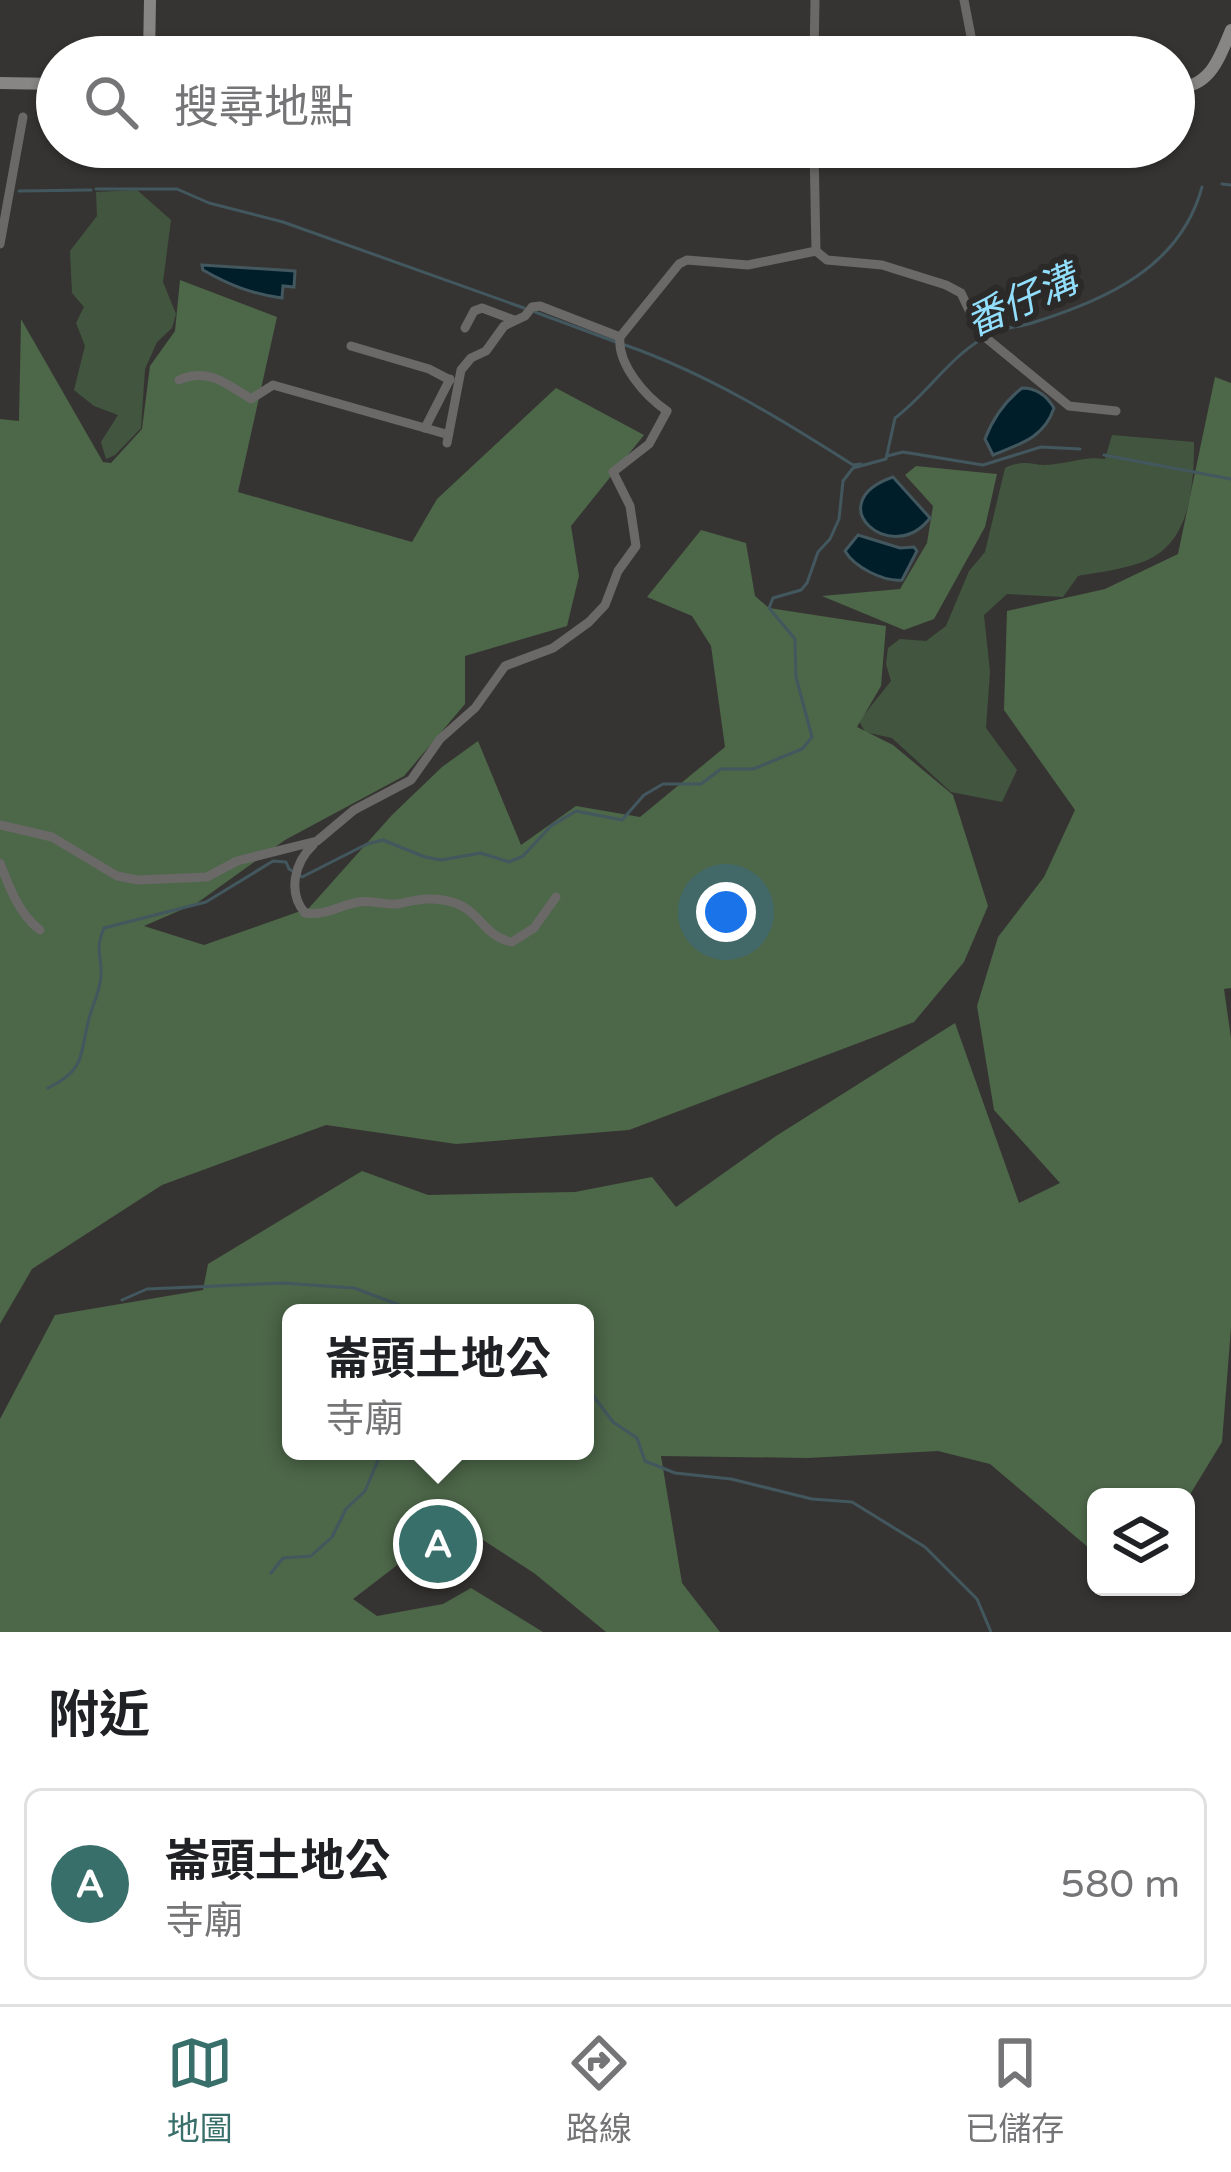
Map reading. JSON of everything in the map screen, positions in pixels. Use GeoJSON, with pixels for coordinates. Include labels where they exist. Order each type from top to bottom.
{"type":"FeatureCollection","features":[{"type":"Feature","properties":{"kind":"street"},"geometry":{"type":"LineString","coordinates":[[149,36],[150,0]]}},
{"type":"Feature","properties":{"kind":"street"},"geometry":{"type":"LineString","coordinates":[[814,36],[815,0]]}},
{"type":"Feature","properties":{"kind":"street"},"geometry":{"type":"LineString","coordinates":[[964,0],[971,36]]}},
{"type":"Feature","properties":{"kind":"street"},"geometry":{"type":"LineString","coordinates":[[1195,84],[1208,76],[1231,30]]}},
{"type":"Feature","properties":{"kind":"street"},"geometry":{"type":"LineString","coordinates":[[0,83],[36,84]]}},
{"type":"Feature","properties":{"kind":"street"},"geometry":{"type":"LineString","coordinates":[[0,244],[23,117]]}},
{"type":"Feature","properties":{"kind":"street"},"geometry":{"type":"LineString","coordinates":[[814,168],[819,258],[882,265],[946,285],[961,293],[980,333],[1069,406],[1117,410]]}},
{"type":"Feature","properties":{"kind":"street"},"geometry":{"type":"LineString","coordinates":[[556,897],[534,928],[512,942],[493,934],[467,904],[436,899],[358,902],[338,911],[305,913],[297,904],[295,881],[302,855],[354,810],[411,780],[440,739],[475,708],[506,666],[553,648],[605,605],[618,571],[636,546],[630,506],[613,472],[649,444],[668,412],[625,365],[618,353],[620,337],[680,264],[687,260],[770,263],[816,251]]}},
{"type":"Feature","properties":{"kind":"street"},"geometry":{"type":"LineString","coordinates":[[425,428],[470,358],[485,351],[504,326],[540,306],[620,337]]}},
{"type":"Feature","properties":{"kind":"street"},"geometry":{"type":"LineString","coordinates":[[465,328],[473,310],[482,308],[514,320]]}},
{"type":"Feature","properties":{"kind":"street"},"geometry":{"type":"LineString","coordinates":[[351,346],[455,377]]}},
{"type":"Feature","properties":{"kind":"street"},"geometry":{"type":"LineString","coordinates":[[179,380],[195,373],[220,379],[250,399],[272,385],[446,438],[453,419],[455,377]]}},
{"type":"Feature","properties":{"kind":"street"},"geometry":{"type":"LineString","coordinates":[[0,825],[52,837],[125,878],[207,877],[237,861],[317,841]]}},
{"type":"Feature","properties":{"kind":"street"},"geometry":{"type":"LineString","coordinates":[[0,863],[10,891],[40,930]]}},
{"type":"Feature","properties":{"kind":"green space"},"geometry":{"type":"Polygon","coordinates":[[[137,190],[171,220],[163,282],[176,314],[145,369],[141,428],[106,459],[101,442],[118,415],[94,406],[74,390],[85,346],[76,323],[84,307],[72,293],[70,251],[97,216],[96,192],[137,190]]]}},
{"type":"Feature","properties":{"kind":"green space"},"geometry":{"type":"Polygon","coordinates":[[[180,280],[277,317],[238,492],[412,542],[437,499],[556,388],[644,435],[571,526],[579,576],[567,626],[465,656],[465,704],[404,776],[285,840],[197,903],[144,926],[204,945],[309,908],[392,815],[442,767],[478,741],[521,845],[576,806],[640,817],[725,747],[711,646],[692,616],[647,597],[701,530],[746,543],[755,596],[769,608],[886,626],[881,686],[857,727],[893,745],[953,795],[988,906],[964,962],[914,1022],[629,1130],[456,1144],[326,1125],[162,1185],[32,1269],[0,1324],[0,419],[19,421],[21,319],[103,462],[111,463],[142,429],[150,366],[175,331],[180,280]]]}},
{"type":"Feature","properties":{"kind":"green space"},"geometry":{"type":"Polygon","coordinates":[[[1215,377],[1231,383],[1231,988],[1224,989],[1231,1038],[1231,1328],[1222,1442],[1194,1488],[1087,1488],[1087,1546],[990,1464],[938,1451],[808,1458],[661,1456],[682,1583],[720,1632],[606,1632],[534,1573],[443,1514],[409,1556],[353,1599],[377,1616],[443,1604],[471,1588],[543,1632],[0,1632],[0,1419],[55,1315],[203,1290],[208,1264],[362,1171],[428,1195],[575,1192],[652,1177],[676,1207],[776,1136],[955,1023],[1019,1203],[1060,1183],[994,1110],[977,1006],[998,937],[1044,877],[1075,810],[1004,710],[1007,611],[1105,589],[1178,554],[1215,377]]]}},
{"type":"Feature","properties":{"kind":"green space"},"geometry":{"type":"Polygon","coordinates":[[[1112,435],[1194,442],[1192,485],[1180,529],[1162,551],[1144,561],[1078,576],[1063,597],[1007,594],[984,615],[990,672],[986,728],[1017,770],[1002,802],[951,792],[892,738],[865,732],[859,721],[891,681],[888,648],[900,639],[926,641],[946,626],[969,571],[985,552],[1005,468],[1019,463],[1105,459],[1112,435]]]}},
{"type":"Feature","properties":{"kind":"green space"},"geometry":{"type":"Polygon","coordinates":[[[916,466],[997,474],[985,527],[934,619],[904,630],[822,596],[900,589],[927,543],[933,506],[905,475],[916,466]]]}},
{"type":"Feature","properties":{"kind":"water"},"geometry":{"type":"Polygon","coordinates":[[[202,265],[295,271],[294,287],[283,286],[282,298],[261,294],[222,280],[202,265]]]}},
{"type":"Feature","properties":{"kind":"water"},"geometry":{"type":"Polygon","coordinates":[[[1022,388],[1048,400],[1054,408],[1050,418],[1030,439],[993,455],[985,439],[988,431],[1022,388]]]}},
{"type":"Feature","properties":{"kind":"water"},"geometry":{"type":"Polygon","coordinates":[[[893,477],[930,518],[914,532],[898,536],[882,534],[862,515],[862,501],[871,488],[893,477]]]}},
{"type":"Feature","properties":{"kind":"water"},"geometry":{"type":"Polygon","coordinates":[[[858,535],[900,548],[914,547],[917,551],[902,580],[878,576],[849,557],[845,551],[858,535]]]}},
{"type":"Feature","properties":{"kind":"waterway","name":"番仔溝"},"geometry":{"type":"LineString","coordinates":[[1222,184],[1231,185]]}},
{"type":"Feature","properties":{"kind":"waterway","name":"番仔溝"},"geometry":{"type":"LineString","coordinates":[[990,334],[1088,303],[1137,276],[1177,239],[1202,187]]}},
{"type":"Feature","properties":{"kind":"waterway"},"geometry":{"type":"LineString","coordinates":[[96,189],[177,189],[524,308]]}},
{"type":"Feature","properties":{"kind":"waterway"},"geometry":{"type":"LineString","coordinates":[[19,191],[91,190]]}},
{"type":"Feature","properties":{"kind":"waterway"},"geometry":{"type":"LineString","coordinates":[[535,312],[616,342]]}},
{"type":"Feature","properties":{"kind":"waterway","name":"番仔溝"},"geometry":{"type":"LineString","coordinates":[[48,1088],[69,1074],[79,1060],[100,983],[99,944],[104,928],[206,902],[273,861],[286,862],[302,877],[383,840],[441,860],[481,853],[509,862],[523,856],[551,826],[576,811],[622,820],[644,795],[663,784],[701,784],[721,769],[753,769],[802,749],[812,737],[796,677],[795,639],[769,608],[773,598],[801,590],[807,583],[818,552],[839,519],[843,481],[853,468],[886,459],[895,418],[982,339]]}},
{"type":"Feature","properties":{"kind":"waterway"},"geometry":{"type":"LineString","coordinates":[[625,345],[714,383],[853,465],[861,464]]}},
{"type":"Feature","properties":{"kind":"waterway"},"geometry":{"type":"LineString","coordinates":[[887,456],[903,452],[983,465],[1041,447],[1080,449]]}},
{"type":"Feature","properties":{"kind":"waterway"},"geometry":{"type":"LineString","coordinates":[[1104,455],[1231,479]]}},
{"type":"Feature","properties":{"kind":"waterway"},"geometry":{"type":"LineString","coordinates":[[122,1300],[147,1289],[283,1283],[354,1288],[397,1304]]}},
{"type":"Feature","properties":{"kind":"waterway"},"geometry":{"type":"LineString","coordinates":[[594,1397],[613,1422],[637,1438],[645,1461],[675,1473],[852,1502],[925,1547],[977,1599],[991,1632]]}},
{"type":"Feature","properties":{"kind":"waterway"},"geometry":{"type":"LineString","coordinates":[[271,1573],[283,1558],[311,1556],[332,1537],[346,1509],[365,1491],[378,1460]]}},
{"type":"Feature","properties":{"kind":"place","name":"崙頭土地公"},"geometry":{"type":"Point","coordinates":[438,1544]}}]}
